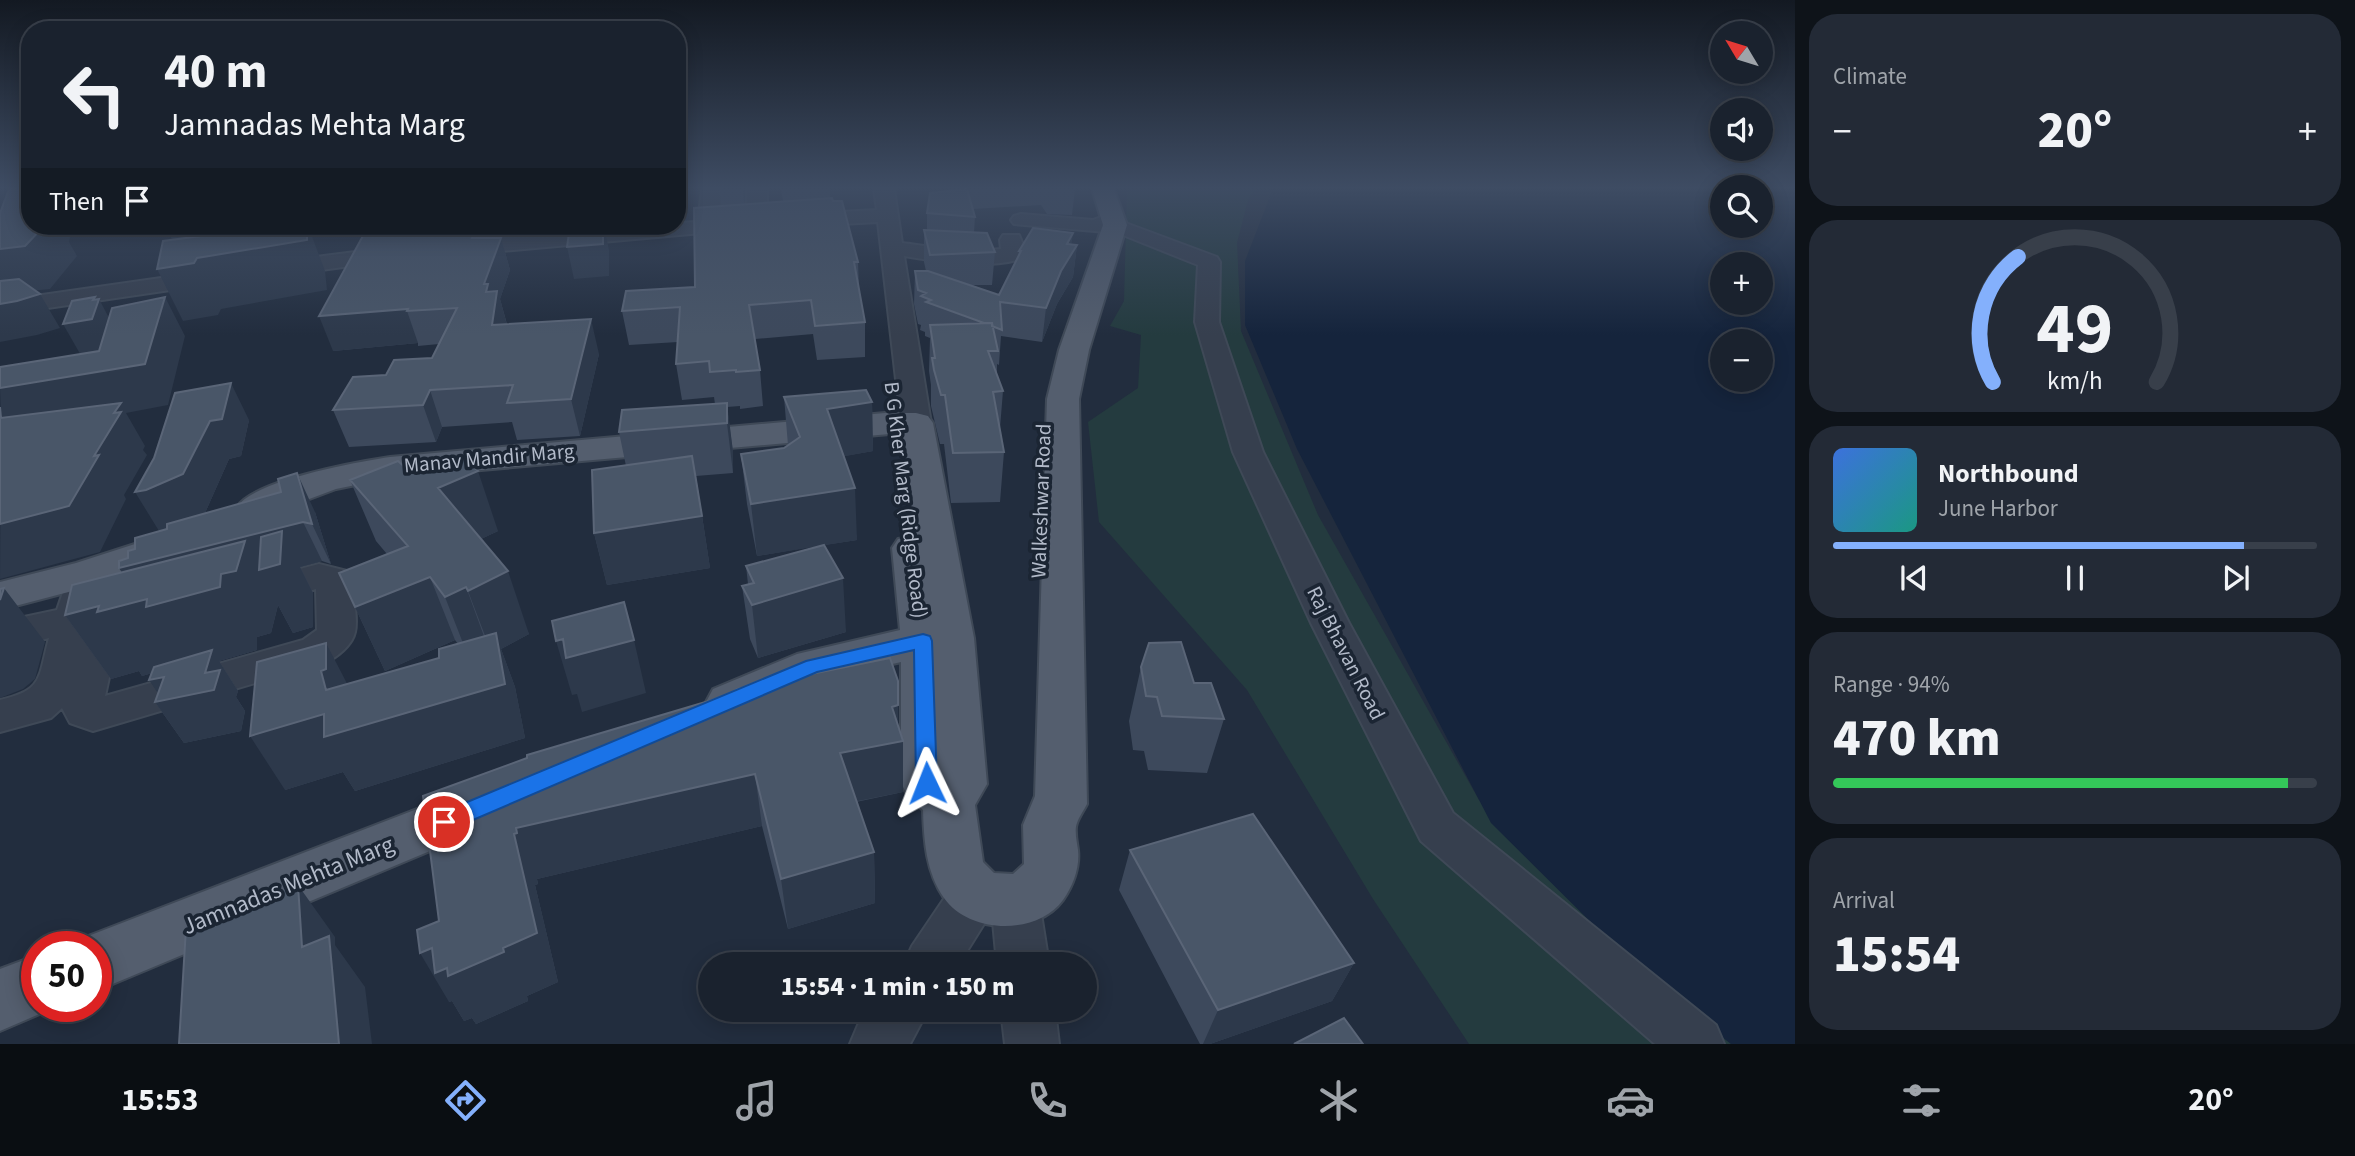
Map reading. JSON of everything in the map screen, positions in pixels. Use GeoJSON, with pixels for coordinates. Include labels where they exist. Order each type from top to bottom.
{"type":"FeatureCollection","features":[{"type":"Feature","properties":{"kind":"main road","name":"Walkeshwar Road"},"geometry":{"type":"LineString","coordinates":[[995,898],[1033,894],[1046,879],[1052,866],[1051,816],[1036,804],[1035,719],[1044,400],[1095,238]]}},
{"type":"Feature","properties":{"kind":"main road","name":"Manav Mandir Marg"},"geometry":{"type":"LineString","coordinates":[[230,519],[290,490],[345,473],[444,460],[509,457],[906,423]]}},
{"type":"Feature","properties":{"kind":"main road","name":"B G Kher Marg (Ridge Road)"},"geometry":{"type":"LineString","coordinates":[[906,423],[938,639],[927,783],[949,801],[954,860],[960,876],[995,898]]}},
{"type":"Feature","properties":{"kind":"main road"},"geometry":{"type":"LineString","coordinates":[[0,596],[99,570],[194,536]]}},
{"type":"Feature","properties":{"kind":"main road"},"geometry":{"type":"LineString","coordinates":[[686,720],[813,666],[938,639]]}},
{"type":"Feature","properties":{"kind":"main road","name":"Jamnadas Mehta Marg"},"geometry":{"type":"LineString","coordinates":[[112,956],[520,790]]}},
{"type":"Feature","properties":{"kind":"main road"},"geometry":{"type":"LineString","coordinates":[[0,1000],[21,991]]}},
{"type":"Feature","properties":{"kind":"street"},"geometry":{"type":"LineString","coordinates":[[440,250],[554,238]]}},
{"type":"Feature","properties":{"kind":"street","name":"B G Kher Marg (Ridge Road)"},"geometry":{"type":"LineString","coordinates":[[883,238],[906,423]]}},
{"type":"Feature","properties":{"kind":"street","name":"B G Kher Marg (Ridge Road)"},"geometry":{"type":"LineString","coordinates":[[888,238],[892,248],[906,423]]}},
{"type":"Feature","properties":{"kind":"street","name":"Raj Bhavan Road"},"geometry":{"type":"LineString","coordinates":[[1144,238],[1209,262],[1207,322],[1248,452],[1329,623],[1437,827],[1698,1044]]}},
{"type":"Feature","properties":{"kind":"street"},"geometry":{"type":"LineString","coordinates":[[892,248],[990,257],[1009,255],[1013,247],[1011,240]]}},
{"type":"Feature","properties":{"kind":"street"},"geometry":{"type":"LineString","coordinates":[[255,272],[413,253]]}},
{"type":"Feature","properties":{"kind":"street"},"geometry":{"type":"LineString","coordinates":[[0,308],[230,276]]}},
{"type":"Feature","properties":{"kind":"street"},"geometry":{"type":"LineString","coordinates":[[99,570],[85,629],[82,707],[85,712],[93,715],[315,651],[336,633],[334,580],[330,577],[316,576],[226,601]]}},
{"type":"Feature","properties":{"kind":"street"},"geometry":{"type":"LineString","coordinates":[[0,636],[137,627]]}},
{"type":"Feature","properties":{"kind":"street"},"geometry":{"type":"LineString","coordinates":[[0,716],[28,710],[50,699],[85,629]]}},
{"type":"Feature","properties":{"kind":"street"},"geometry":{"type":"LineString","coordinates":[[942,952],[995,898],[1018,952]]}},
{"type":"Feature","properties":{"kind":"street"},"geometry":{"type":"LineString","coordinates":[[877,1044],[893,1022]]}},
{"type":"Feature","properties":{"kind":"street"},"geometry":{"type":"LineString","coordinates":[[1029,1022],[1032,1044]]}},
{"type":"Feature","properties":{"kind":"green space"},"geometry":{"type":"Polygon","coordinates":[[[1126,238],[1238,238],[1241,331],[1318,515],[1479,800],[1789,1044],[1469,1044],[1373,899],[1247,690],[1099,522],[1088,422],[1138,388],[1141,335],[1110,326],[1124,301],[1126,238]]]}},
{"type":"Feature","properties":{"kind":"water"},"geometry":{"type":"Polygon","coordinates":[[[1254,238],[1795,238],[1795,1044],[1731,1044],[1651,982],[1491,823],[1297,449],[1245,325],[1245,261],[1254,238]]]}},
{"type":"Feature","properties":{"kind":"building"},"geometry":{"type":"Polygon","coordinates":[[[0,238],[33,238],[25,246],[0,249],[0,238]]]}},
{"type":"Feature","properties":{"kind":"building"},"geometry":{"type":"Polygon","coordinates":[[[188,238],[307,238],[307,240],[197,258],[194,263],[157,269],[163,241],[188,238]]]}},
{"type":"Feature","properties":{"kind":"building"},"geometry":{"type":"Polygon","coordinates":[[[362,238],[501,238],[484,284],[488,284],[486,292],[497,291],[492,325],[591,319],[571,399],[507,403],[513,385],[430,390],[423,405],[333,410],[353,377],[386,375],[394,360],[432,358],[457,308],[319,316],[362,238]]]}},
{"type":"Feature","properties":{"kind":"building"},"geometry":{"type":"Polygon","coordinates":[[[568,238],[603,238],[603,244],[567,247],[568,238]]]}},
{"type":"Feature","properties":{"kind":"building"},"geometry":{"type":"Polygon","coordinates":[[[694,238],[852,238],[858,262],[854,262],[865,322],[815,326],[811,300],[749,305],[760,370],[710,372],[709,361],[676,364],[680,307],[622,311],[626,291],[695,287],[694,238]]]}},
{"type":"Feature","properties":{"kind":"building"},"geometry":{"type":"Polygon","coordinates":[[[926,238],[989,238],[995,252],[930,255],[926,238]]]}},
{"type":"Feature","properties":{"kind":"building"},"geometry":{"type":"Polygon","coordinates":[[[1027,238],[1070,238],[1067,244],[1077,245],[1061,271],[1046,308],[1000,302],[1002,330],[992,326],[992,323],[984,323],[926,302],[931,300],[921,296],[926,293],[918,290],[915,271],[928,271],[999,295],[1027,238]]]}},
{"type":"Feature","properties":{"kind":"building"},"geometry":{"type":"Polygon","coordinates":[[[19,279],[40,294],[0,304],[0,281],[19,279]]]}},
{"type":"Feature","properties":{"kind":"building"},"geometry":{"type":"Polygon","coordinates":[[[95,297],[93,300],[99,299],[92,319],[63,324],[72,301],[95,297]]]}},
{"type":"Feature","properties":{"kind":"building"},"geometry":{"type":"Polygon","coordinates":[[[165,297],[145,364],[0,388],[0,367],[99,351],[112,308],[165,297]]]}},
{"type":"Feature","properties":{"kind":"building"},"geometry":{"type":"Polygon","coordinates":[[[992,323],[998,351],[988,351],[1003,391],[993,392],[1004,452],[953,453],[945,395],[941,395],[934,370],[930,325],[992,323]]]}},
{"type":"Feature","properties":{"kind":"building"},"geometry":{"type":"Polygon","coordinates":[[[231,383],[222,419],[210,421],[183,474],[135,492],[154,458],[175,393],[231,383]]]}},
{"type":"Feature","properties":{"kind":"building"},"geometry":{"type":"Polygon","coordinates":[[[866,390],[872,402],[827,409],[855,488],[751,504],[741,454],[784,448],[800,437],[784,397],[866,390]]]}},
{"type":"Feature","properties":{"kind":"building"},"geometry":{"type":"Polygon","coordinates":[[[121,403],[114,413],[121,412],[94,456],[99,455],[69,506],[0,524],[0,407],[1,418],[121,403]]]}},
{"type":"Feature","properties":{"kind":"building"},"geometry":{"type":"Polygon","coordinates":[[[727,403],[727,423],[619,432],[622,410],[727,403]]]}},
{"type":"Feature","properties":{"kind":"building"},"geometry":{"type":"Polygon","coordinates":[[[692,456],[702,516],[594,533],[592,470],[692,456]]]}},
{"type":"Feature","properties":{"kind":"building"},"geometry":{"type":"Polygon","coordinates":[[[462,457],[478,471],[438,488],[508,571],[468,591],[466,587],[445,597],[430,577],[355,607],[339,573],[408,546],[350,480],[398,461],[407,469],[426,461],[430,466],[442,461],[445,464],[462,457]]]}},
{"type":"Feature","properties":{"kind":"building"},"geometry":{"type":"Polygon","coordinates":[[[297,473],[312,524],[303,522],[119,568],[119,561],[128,558],[128,551],[135,549],[135,538],[167,529],[167,524],[281,492],[278,479],[297,473]]]}},
{"type":"Feature","properties":{"kind":"building"},"geometry":{"type":"Polygon","coordinates":[[[282,531],[280,564],[259,570],[261,537],[282,531]]]}},
{"type":"Feature","properties":{"kind":"building"},"geometry":{"type":"Polygon","coordinates":[[[245,541],[236,571],[221,574],[220,587],[146,607],[147,599],[97,612],[99,606],[65,615],[72,585],[245,541]]]}},
{"type":"Feature","properties":{"kind":"building"},"geometry":{"type":"Polygon","coordinates":[[[824,545],[843,578],[752,605],[742,586],[754,583],[746,566],[824,545]]]}},
{"type":"Feature","properties":{"kind":"building"},"geometry":{"type":"Polygon","coordinates":[[[624,602],[634,640],[566,658],[563,639],[556,641],[552,621],[624,602]]]}},
{"type":"Feature","properties":{"kind":"building"},"geometry":{"type":"Polygon","coordinates":[[[496,633],[505,684],[324,737],[324,714],[250,736],[257,662],[326,643],[326,669],[321,671],[326,690],[439,658],[439,649],[496,633]]]}},
{"type":"Feature","properties":{"kind":"building"},"geometry":{"type":"Polygon","coordinates":[[[1181,642],[1194,683],[1211,683],[1224,719],[1162,716],[1157,697],[1146,696],[1141,667],[1149,643],[1181,642]]]}},
{"type":"Feature","properties":{"kind":"building"},"geometry":{"type":"Polygon","coordinates":[[[212,650],[205,673],[220,670],[214,690],[155,702],[164,677],[149,680],[154,667],[212,650]]]}},
{"type":"Feature","properties":{"kind":"building"},"geometry":{"type":"Polygon","coordinates":[[[890,658],[898,681],[898,705],[892,707],[903,741],[840,753],[874,852],[781,879],[755,774],[516,828],[517,833],[514,834],[537,933],[503,948],[504,952],[448,976],[447,968],[435,973],[432,948],[420,953],[417,930],[439,921],[423,796],[527,758],[527,755],[729,695],[737,689],[890,658]]]}},
{"type":"Feature","properties":{"kind":"building"},"geometry":{"type":"Polygon","coordinates":[[[1253,814],[1354,963],[1218,1010],[1130,850],[1253,814]]]}},
{"type":"Feature","properties":{"kind":"building"},"geometry":{"type":"Polygon","coordinates":[[[298,885],[302,947],[329,936],[339,1044],[179,1044],[186,928],[298,885]]]}},
{"type":"Feature","properties":{"kind":"building"},"geometry":{"type":"Polygon","coordinates":[[[1344,1018],[1363,1044],[1294,1044],[1344,1018]]]}},
{"type":"Feature","properties":{"kind":"route"},"geometry":{"type":"LineString","coordinates":[[444,822],[813,666],[923,641],[927,783]]}}]}
